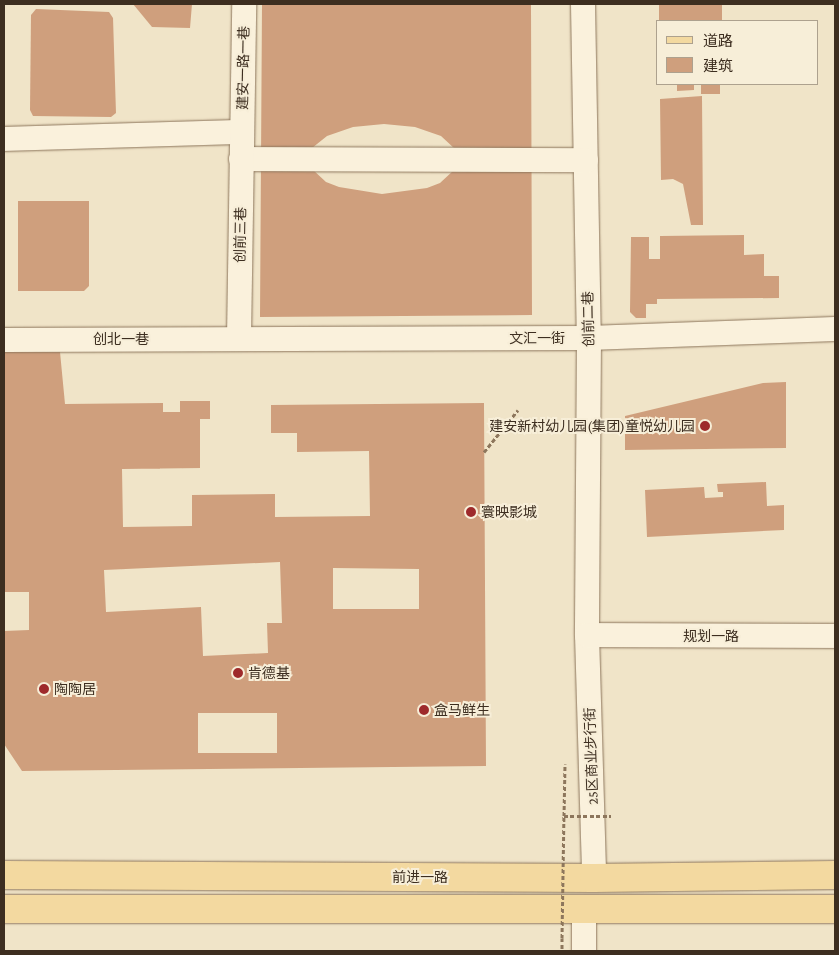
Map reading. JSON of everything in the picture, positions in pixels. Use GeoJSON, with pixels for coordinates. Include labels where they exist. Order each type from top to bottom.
{"type":"FeatureCollection","features":[{"type":"Feature","properties":{"kind":"main road","name":"前进一路"},"geometry":{"type":"LineString","coordinates":[[4,875],[594,878],[835,875]]}},
{"type":"Feature","properties":{"kind":"main road"},"geometry":{"type":"LineString","coordinates":[[4,909],[835,909]]}},
{"type":"Feature","properties":{"kind":"street","name":"建安一路一巷"},"geometry":{"type":"LineString","coordinates":[[242,132],[244,4]]}},
{"type":"Feature","properties":{"kind":"street","name":"创前二巷"},"geometry":{"type":"LineString","coordinates":[[583,4],[589,338],[587,635]]}},
{"type":"Feature","properties":{"kind":"street"},"geometry":{"type":"LineString","coordinates":[[4,139],[242,132]]}},
{"type":"Feature","properties":{"kind":"street","name":"创前三巷"},"geometry":{"type":"LineString","coordinates":[[239,338],[242,132]]}},
{"type":"Feature","properties":{"kind":"street"},"geometry":{"type":"LineString","coordinates":[[241,160],[586,160]]}},
{"type":"Feature","properties":{"kind":"street","name":"文汇一街"},"geometry":{"type":"LineString","coordinates":[[239,338],[589,338],[835,329]]}},
{"type":"Feature","properties":{"kind":"street","name":"创北一巷"},"geometry":{"type":"LineString","coordinates":[[4,340],[239,338]]}},
{"type":"Feature","properties":{"kind":"street","name":"规划一路"},"geometry":{"type":"LineString","coordinates":[[587,635],[835,636]]}},
{"type":"Feature","properties":{"kind":"street","name":"25区商业步行街"},"geometry":{"type":"LineString","coordinates":[[587,635],[594,878]]}},
{"type":"Feature","properties":{"kind":"street"},"geometry":{"type":"LineString","coordinates":[[584,909],[584,951]]}},
{"type":"Feature","properties":{"kind":"path"},"geometry":{"type":"LineString","coordinates":[[484,452],[518,410]]}},
{"type":"Feature","properties":{"kind":"path"},"geometry":{"type":"LineString","coordinates":[[562,951],[565,764]]}},
{"type":"Feature","properties":{"kind":"path"},"geometry":{"type":"LineString","coordinates":[[564,816],[611,816]]}},
{"type":"Feature","properties":{"kind":"building"},"geometry":{"type":"Polygon","coordinates":[[[133,4],[192,4],[190,28],[152,27],[133,4]]]}},
{"type":"Feature","properties":{"kind":"building"},"geometry":{"type":"Polygon","coordinates":[[[262,4],[531,4],[532,315],[260,317],[262,4]],[[384,124],[353,127],[327,136],[312,148],[312,169],[326,182],[339,187],[382,194],[427,188],[440,183],[454,170],[455,149],[441,136],[415,127],[384,124]]]}},
{"type":"Feature","properties":{"kind":"building"},"geometry":{"type":"Polygon","coordinates":[[[659,4],[722,4],[722,20],[659,20],[659,4]]]}},
{"type":"Feature","properties":{"kind":"building"},"geometry":{"type":"Polygon","coordinates":[[[36,9],[109,12],[113,18],[116,113],[111,117],[33,116],[30,110],[31,15],[36,9]]]}},
{"type":"Feature","properties":{"kind":"building"},"geometry":{"type":"Polygon","coordinates":[[[677,85],[694,85],[694,90],[677,91],[677,85]]]}},
{"type":"Feature","properties":{"kind":"building"},"geometry":{"type":"Polygon","coordinates":[[[701,85],[720,85],[720,94],[701,94],[701,85]]]}},
{"type":"Feature","properties":{"kind":"building"},"geometry":{"type":"Polygon","coordinates":[[[702,96],[703,225],[691,225],[683,184],[673,179],[661,180],[660,99],[702,96]]]}},
{"type":"Feature","properties":{"kind":"building"},"geometry":{"type":"Polygon","coordinates":[[[18,201],[89,201],[89,286],[84,291],[18,291],[18,201]]]}},
{"type":"Feature","properties":{"kind":"building"},"geometry":{"type":"Polygon","coordinates":[[[744,235],[744,255],[764,254],[764,276],[779,276],[779,298],[657,299],[657,304],[646,304],[646,318],[636,318],[630,312],[631,237],[649,237],[649,259],[660,259],[660,236],[744,235]]]}},
{"type":"Feature","properties":{"kind":"building"},"geometry":{"type":"Polygon","coordinates":[[[4,350],[60,352],[65,404],[163,403],[163,412],[180,412],[180,401],[210,401],[210,419],[200,419],[200,468],[122,469],[123,527],[192,526],[192,495],[275,494],[275,517],[370,516],[369,451],[297,452],[297,433],[271,433],[271,405],[484,403],[486,766],[22,771],[4,744],[4,631],[29,630],[29,592],[4,592],[4,350]],[[280,562],[104,570],[106,612],[201,607],[203,656],[268,653],[267,623],[282,623],[280,562]],[[333,568],[333,609],[419,609],[419,569],[333,568]],[[198,713],[198,753],[277,753],[277,713],[198,713]]]}},
{"type":"Feature","properties":{"kind":"building"},"geometry":{"type":"Polygon","coordinates":[[[786,382],[786,448],[625,450],[625,416],[763,383],[786,382]]]}},
{"type":"Feature","properties":{"kind":"building"},"geometry":{"type":"Polygon","coordinates":[[[766,482],[767,506],[784,505],[784,530],[647,537],[645,490],[704,487],[705,498],[723,497],[723,492],[718,492],[717,484],[766,482]]]}},
{"type":"Feature","properties":{"kind":"place","name":"建安新村幼儿园(集团)童悦幼儿园"},"geometry":{"type":"Point","coordinates":[705,426]}},
{"type":"Feature","properties":{"kind":"place","name":"寰映影城"},"geometry":{"type":"Point","coordinates":[471,512]}},
{"type":"Feature","properties":{"kind":"place","name":"肯德基"},"geometry":{"type":"Point","coordinates":[238,673]}},
{"type":"Feature","properties":{"kind":"place","name":"陶陶居"},"geometry":{"type":"Point","coordinates":[44,689]}},
{"type":"Feature","properties":{"kind":"place","name":"盒马鲜生"},"geometry":{"type":"Point","coordinates":[424,710]}}]}
